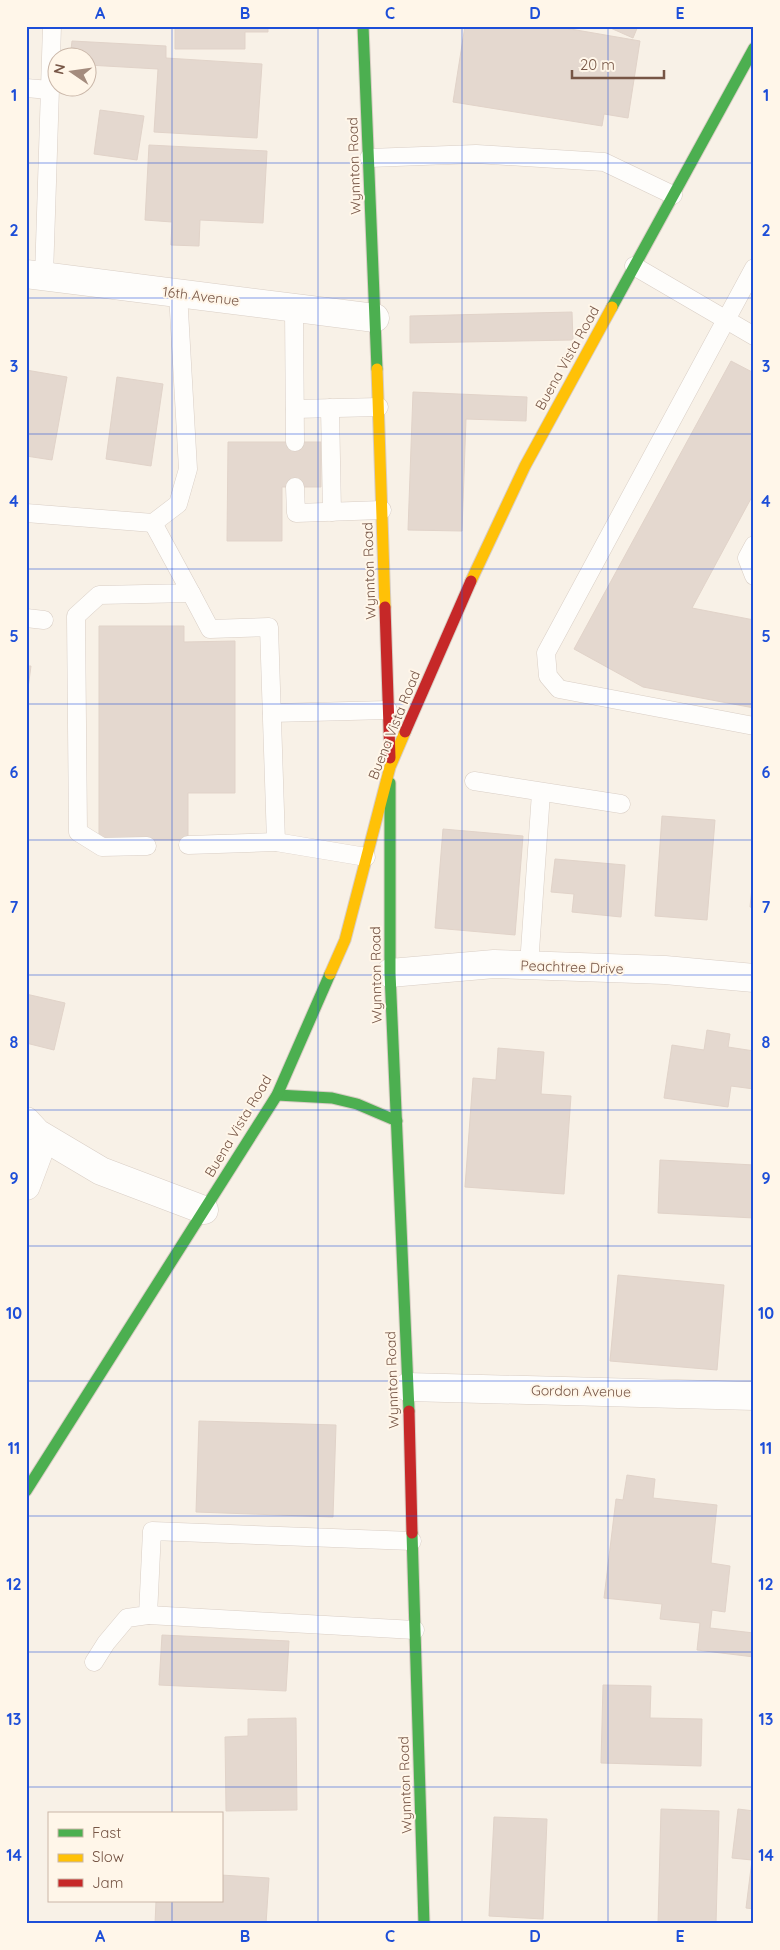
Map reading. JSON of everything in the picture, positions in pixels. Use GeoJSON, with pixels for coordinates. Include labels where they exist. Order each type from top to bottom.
{"type":"FeatureCollection","features":[{"type":"Feature","properties":{"kind":"main road","name":"Wynnton Road"},"geometry":{"type":"LineString","coordinates":[[363,26],[379,407],[390,767],[390,974],[408,1387],[424,1924]]}},
{"type":"Feature","properties":{"kind":"main road","name":"Buena Vista Road"},"geometry":{"type":"LineString","coordinates":[[26,1491],[277,1095],[344,940],[390,767],[460,605],[525,466],[754,48]]}},
{"type":"Feature","properties":{"kind":"main road"},"geometry":{"type":"LineString","coordinates":[[277,1095],[332,1098],[357,1104],[396,1121]]}},
{"type":"Feature","properties":{"kind":"street","name":"16th Avenue"},"geometry":{"type":"LineString","coordinates":[[35,275],[375,318]]}},
{"type":"Feature","properties":{"kind":"street","name":"Peachtree Drive"},"geometry":{"type":"LineString","coordinates":[[390,974],[494,964],[665,970],[754,978]]}},
{"type":"Feature","properties":{"kind":"street"},"geometry":{"type":"LineString","coordinates":[[26,1186],[35,1129],[102,1171],[204,1210]]}},
{"type":"Feature","properties":{"kind":"street","name":"Gordon Avenue"},"geometry":{"type":"LineString","coordinates":[[408,1387],[754,1396]]}},
{"type":"Feature","properties":{"kind":"lane"},"geometry":{"type":"LineString","coordinates":[[51,48],[52,26]]}},
{"type":"Feature","properties":{"kind":"lane"},"geometry":{"type":"LineString","coordinates":[[26,88],[48,90]]}},
{"type":"Feature","properties":{"kind":"lane"},"geometry":{"type":"LineString","coordinates":[[35,275],[49,98]]}},
{"type":"Feature","properties":{"kind":"lane"},"geometry":{"type":"LineString","coordinates":[[368,158],[476,154],[604,162],[673,196]]}},
{"type":"Feature","properties":{"kind":"lane"},"geometry":{"type":"LineString","coordinates":[[634,266],[754,336]]}},
{"type":"Feature","properties":{"kind":"lane"},"geometry":{"type":"LineString","coordinates":[[754,268],[546,653],[548,676],[559,689],[754,726]]}},
{"type":"Feature","properties":{"kind":"lane"},"geometry":{"type":"LineString","coordinates":[[26,513],[153,524],[178,504],[188,469],[178,293]]}},
{"type":"Feature","properties":{"kind":"lane"},"geometry":{"type":"LineString","coordinates":[[294,308],[295,442]]}},
{"type":"Feature","properties":{"kind":"lane"},"geometry":{"type":"LineString","coordinates":[[295,409],[379,407]]}},
{"type":"Feature","properties":{"kind":"lane"},"geometry":{"type":"LineString","coordinates":[[330,408],[332,512]]}},
{"type":"Feature","properties":{"kind":"lane"},"geometry":{"type":"LineString","coordinates":[[295,487],[296,513],[382,510]]}},
{"type":"Feature","properties":{"kind":"lane"},"geometry":{"type":"LineString","coordinates":[[153,524],[210,629],[269,627],[276,842]]}},
{"type":"Feature","properties":{"kind":"lane"},"geometry":{"type":"LineString","coordinates":[[754,545],[747,558],[754,576]]}},
{"type":"Feature","properties":{"kind":"lane"},"geometry":{"type":"LineString","coordinates":[[148,846],[102,847],[78,832],[76,616],[99,595],[191,593]]}},
{"type":"Feature","properties":{"kind":"lane"},"geometry":{"type":"LineString","coordinates":[[26,618],[44,620]]}},
{"type":"Feature","properties":{"kind":"lane"},"geometry":{"type":"LineString","coordinates":[[272,714],[388,710]]}},
{"type":"Feature","properties":{"kind":"lane"},"geometry":{"type":"LineString","coordinates":[[474,781],[621,804]]}},
{"type":"Feature","properties":{"kind":"lane"},"geometry":{"type":"LineString","coordinates":[[529,965],[541,792]]}},
{"type":"Feature","properties":{"kind":"lane"},"geometry":{"type":"LineString","coordinates":[[188,846],[276,842],[366,857]]}},
{"type":"Feature","properties":{"kind":"lane"},"geometry":{"type":"LineString","coordinates":[[148,1615],[152,1531],[412,1541]]}},
{"type":"Feature","properties":{"kind":"lane"},"geometry":{"type":"LineString","coordinates":[[94,1662],[106,1643],[127,1618],[148,1615],[415,1630]]}},
{"type":"Feature","properties":{"kind":"building"},"geometry":{"type":"Polygon","coordinates":[[[175,26],[268,26],[268,32],[245,32],[245,49],[175,49],[175,26]]]}},
{"type":"Feature","properties":{"kind":"building"},"geometry":{"type":"Polygon","coordinates":[[[465,26],[553,26],[640,41],[628,118],[604,114],[602,126],[453,102],[465,26]]]}},
{"type":"Feature","properties":{"kind":"building"},"geometry":{"type":"Polygon","coordinates":[[[606,26],[638,26],[633,38],[606,26]]]}},
{"type":"Feature","properties":{"kind":"building"},"geometry":{"type":"Polygon","coordinates":[[[72,41],[166,46],[166,58],[262,64],[257,138],[154,132],[158,69],[98,66],[98,48],[71,48],[72,41]]]}},
{"type":"Feature","properties":{"kind":"building"},"geometry":{"type":"Polygon","coordinates":[[[100,110],[144,116],[137,160],[94,154],[100,110]]]}},
{"type":"Feature","properties":{"kind":"building"},"geometry":{"type":"Polygon","coordinates":[[[149,145],[267,151],[263,223],[200,220],[199,246],[171,245],[172,222],[145,220],[149,145]]]}},
{"type":"Feature","properties":{"kind":"building"},"geometry":{"type":"Polygon","coordinates":[[[572,312],[573,340],[410,343],[410,316],[572,312]]]}},
{"type":"Feature","properties":{"kind":"building"},"geometry":{"type":"Polygon","coordinates":[[[731,361],[754,373],[754,493],[692,608],[754,620],[754,708],[643,687],[574,649],[731,361]]]}},
{"type":"Feature","properties":{"kind":"building"},"geometry":{"type":"Polygon","coordinates":[[[26,370],[67,377],[52,460],[26,456],[26,370]]]}},
{"type":"Feature","properties":{"kind":"building"},"geometry":{"type":"Polygon","coordinates":[[[117,377],[163,384],[151,466],[106,459],[117,377]]]}},
{"type":"Feature","properties":{"kind":"building"},"geometry":{"type":"Polygon","coordinates":[[[413,392],[527,397],[526,421],[466,419],[462,531],[408,530],[413,392]]]}},
{"type":"Feature","properties":{"kind":"building"},"geometry":{"type":"Polygon","coordinates":[[[228,442],[321,442],[321,487],[282,487],[282,541],[227,541],[228,442]]]}},
{"type":"Feature","properties":{"kind":"building"},"geometry":{"type":"Polygon","coordinates":[[[99,626],[184,626],[184,642],[235,641],[235,793],[188,793],[188,840],[99,840],[99,626]]]}},
{"type":"Feature","properties":{"kind":"building"},"geometry":{"type":"Polygon","coordinates":[[[26,666],[31,666],[26,703],[26,666]]]}},
{"type":"Feature","properties":{"kind":"building"},"geometry":{"type":"Polygon","coordinates":[[[662,816],[715,820],[707,920],[655,916],[662,816]]]}},
{"type":"Feature","properties":{"kind":"building"},"geometry":{"type":"Polygon","coordinates":[[[443,829],[523,836],[515,935],[435,928],[443,829]]]}},
{"type":"Feature","properties":{"kind":"building"},"geometry":{"type":"Polygon","coordinates":[[[555,859],[625,865],[621,917],[572,912],[574,894],[551,892],[555,859]]]}},
{"type":"Feature","properties":{"kind":"building"},"geometry":{"type":"Polygon","coordinates":[[[754,868],[754,908],[750,907],[754,868]]]}},
{"type":"Feature","properties":{"kind":"building"},"geometry":{"type":"Polygon","coordinates":[[[26,994],[65,1003],[54,1050],[26,1043],[26,994]]]}},
{"type":"Feature","properties":{"kind":"building"},"geometry":{"type":"Polygon","coordinates":[[[707,1030],[730,1034],[728,1047],[754,1051],[754,1089],[731,1086],[728,1107],[664,1098],[672,1045],[704,1050],[707,1030]]]}},
{"type":"Feature","properties":{"kind":"building"},"geometry":{"type":"Polygon","coordinates":[[[498,1048],[544,1052],[541,1094],[571,1096],[564,1194],[465,1187],[473,1078],[496,1080],[498,1048]]]}},
{"type":"Feature","properties":{"kind":"building"},"geometry":{"type":"Polygon","coordinates":[[[660,1160],[754,1165],[754,1218],[658,1213],[660,1160]]]}},
{"type":"Feature","properties":{"kind":"building"},"geometry":{"type":"Polygon","coordinates":[[[618,1275],[724,1285],[717,1370],[610,1361],[618,1275]]]}},
{"type":"Feature","properties":{"kind":"building"},"geometry":{"type":"Polygon","coordinates":[[[199,1421],[336,1425],[333,1517],[196,1512],[199,1421]]]}},
{"type":"Feature","properties":{"kind":"building"},"geometry":{"type":"Polygon","coordinates":[[[627,1475],[655,1479],[653,1498],[717,1505],[711,1563],[730,1566],[725,1612],[712,1610],[710,1628],[754,1633],[754,1657],[697,1650],[700,1623],[660,1619],[662,1604],[604,1598],[616,1499],[623,1500],[627,1475]]]}},
{"type":"Feature","properties":{"kind":"building"},"geometry":{"type":"Polygon","coordinates":[[[162,1635],[289,1641],[286,1691],[159,1685],[162,1635]]]}},
{"type":"Feature","properties":{"kind":"building"},"geometry":{"type":"Polygon","coordinates":[[[603,1685],[651,1686],[650,1718],[702,1719],[701,1766],[601,1763],[603,1685]]]}},
{"type":"Feature","properties":{"kind":"building"},"geometry":{"type":"Polygon","coordinates":[[[296,1718],[297,1810],[226,1811],[225,1737],[248,1736],[248,1719],[296,1718]]]}},
{"type":"Feature","properties":{"kind":"building"},"geometry":{"type":"Polygon","coordinates":[[[661,1809],[719,1811],[716,1924],[658,1924],[661,1809]]]}},
{"type":"Feature","properties":{"kind":"building"},"geometry":{"type":"Polygon","coordinates":[[[738,1809],[754,1811],[754,1909],[746,1908],[752,1860],[732,1858],[738,1809]]]}},
{"type":"Feature","properties":{"kind":"building"},"geometry":{"type":"Polygon","coordinates":[[[494,1817],[547,1819],[543,1919],[489,1916],[494,1817]]]}},
{"type":"Feature","properties":{"kind":"building"},"geometry":{"type":"Polygon","coordinates":[[[222,1875],[269,1878],[266,1924],[155,1924],[156,1902],[222,1902],[222,1875]]]}},
{"type":"Feature","properties":{"kind":"traffic: fast"},"geometry":{"type":"LineString","coordinates":[[363,26],[377,369]]}},
{"type":"Feature","properties":{"kind":"traffic: fast"},"geometry":{"type":"LineString","coordinates":[[612,307],[754,48]]}},
{"type":"Feature","properties":{"kind":"traffic: fast"},"geometry":{"type":"LineString","coordinates":[[390,783],[390,973],[409,1411]]}},
{"type":"Feature","properties":{"kind":"traffic: fast"},"geometry":{"type":"LineString","coordinates":[[26,1491],[277,1095],[330,974]]}},
{"type":"Feature","properties":{"kind":"traffic: fast"},"geometry":{"type":"LineString","coordinates":[[277,1095],[332,1098],[357,1104],[397,1121]]}},
{"type":"Feature","properties":{"kind":"traffic: fast"},"geometry":{"type":"LineString","coordinates":[[412,1533],[424,1924]]}},
{"type":"Feature","properties":{"kind":"traffic: slow"},"geometry":{"type":"LineString","coordinates":[[471,581],[525,466],[612,307]]}},
{"type":"Feature","properties":{"kind":"traffic: slow"},"geometry":{"type":"LineString","coordinates":[[377,369],[385,607]]}},
{"type":"Feature","properties":{"kind":"traffic: slow"},"geometry":{"type":"LineString","coordinates":[[330,974],[345,940],[390,767],[405,732]]}},
{"type":"Feature","properties":{"kind":"traffic: jam"},"geometry":{"type":"LineString","coordinates":[[405,732],[471,581]]}},
{"type":"Feature","properties":{"kind":"traffic: jam"},"geometry":{"type":"LineString","coordinates":[[385,607],[390,758]]}},
{"type":"Feature","properties":{"kind":"traffic: jam"},"geometry":{"type":"LineString","coordinates":[[409,1411],[412,1533]]}}]}
